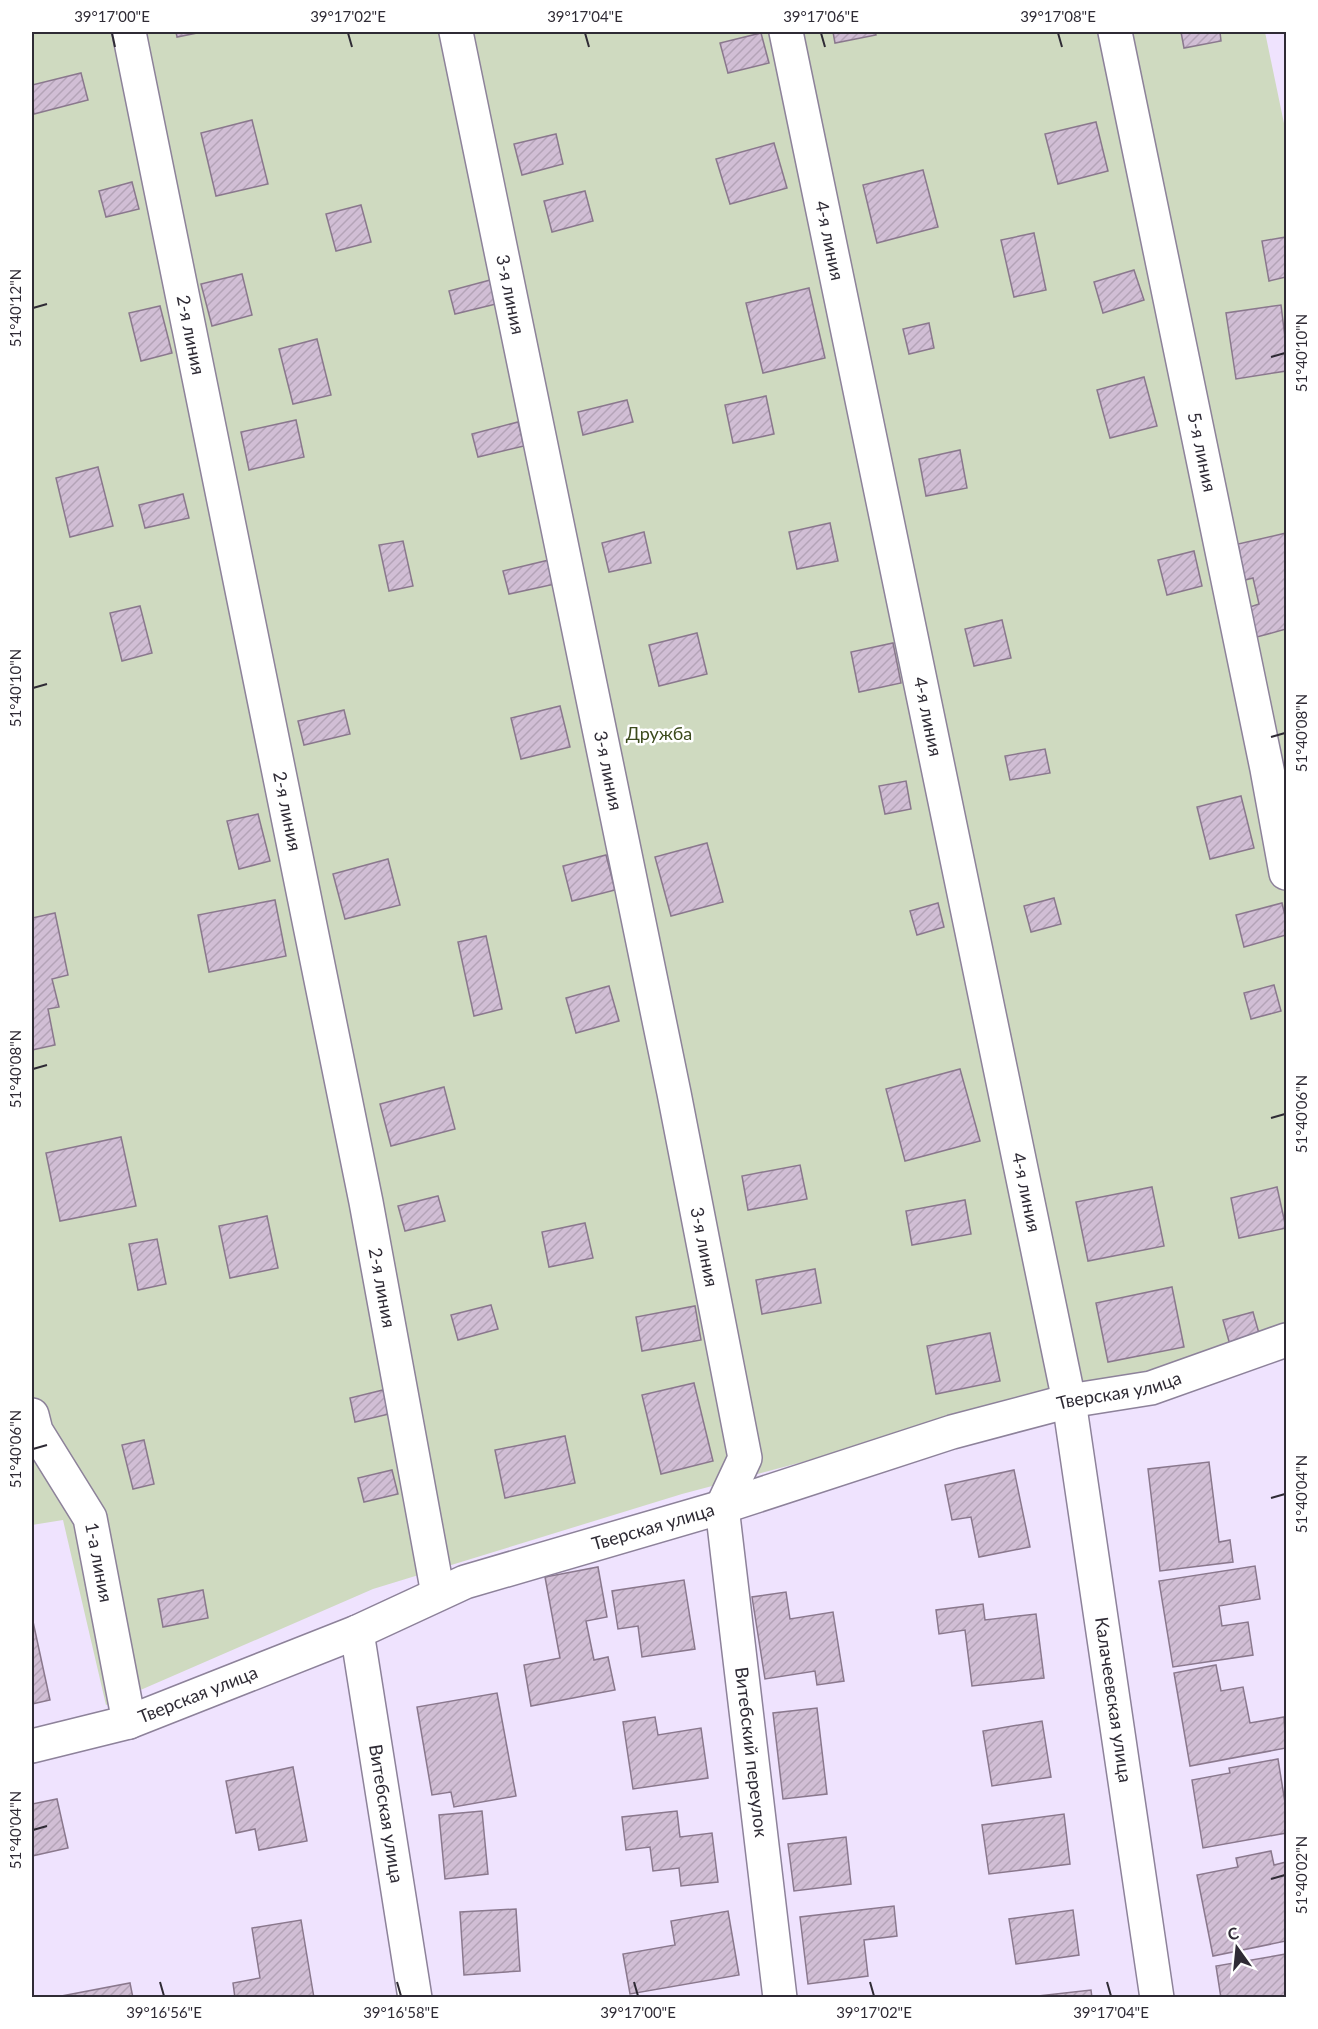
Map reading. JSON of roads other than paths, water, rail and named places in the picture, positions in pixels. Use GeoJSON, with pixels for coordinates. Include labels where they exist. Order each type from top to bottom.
{"type":"FeatureCollection","features":[{"type":"Feature","properties":{"kind":"street","name":"2-я линия"},"geometry":{"type":"LineString","coordinates":[[129,32],[366,1202],[438,1594]]}},
{"type":"Feature","properties":{"kind":"street","name":"3-я линия"},"geometry":{"type":"LineString","coordinates":[[456,32],[674,1093],[745,1458],[722,1507]]}},
{"type":"Feature","properties":{"kind":"street","name":"4-я линия"},"geometry":{"type":"LineString","coordinates":[[786,32],[1069,1401]]}},
{"type":"Feature","properties":{"kind":"street","name":"5-я линия"},"geometry":{"type":"LineString","coordinates":[[1115,32],[1287,873]]}},
{"type":"Feature","properties":{"kind":"street","name":"Тверская улица"},"geometry":{"type":"LineString","coordinates":[[32,1746],[129,1722],[357,1632],[465,1582],[722,1507],[952,1432],[1069,1401],[1151,1388],[1287,1340]]}},
{"type":"Feature","properties":{"kind":"street","name":"Калачеевская улица"},"geometry":{"type":"LineString","coordinates":[[1069,1401],[1157,1998]]}},
{"type":"Feature","properties":{"kind":"street","name":"1-а линия"},"geometry":{"type":"LineString","coordinates":[[32,1415],[36,1431],[90,1518],[129,1722]]}},
{"type":"Feature","properties":{"kind":"street","name":"Витебский переулок"},"geometry":{"type":"LineString","coordinates":[[722,1507],[780,1998]]}},
{"type":"Feature","properties":{"kind":"street","name":"Витебская улица"},"geometry":{"type":"LineString","coordinates":[[357,1632],[415,1998]]}},
{"type":"Feature","properties":{"kind":"park label","name":"Дружба"},"geometry":{"type":"Point","coordinates":[659,734]}}]}
